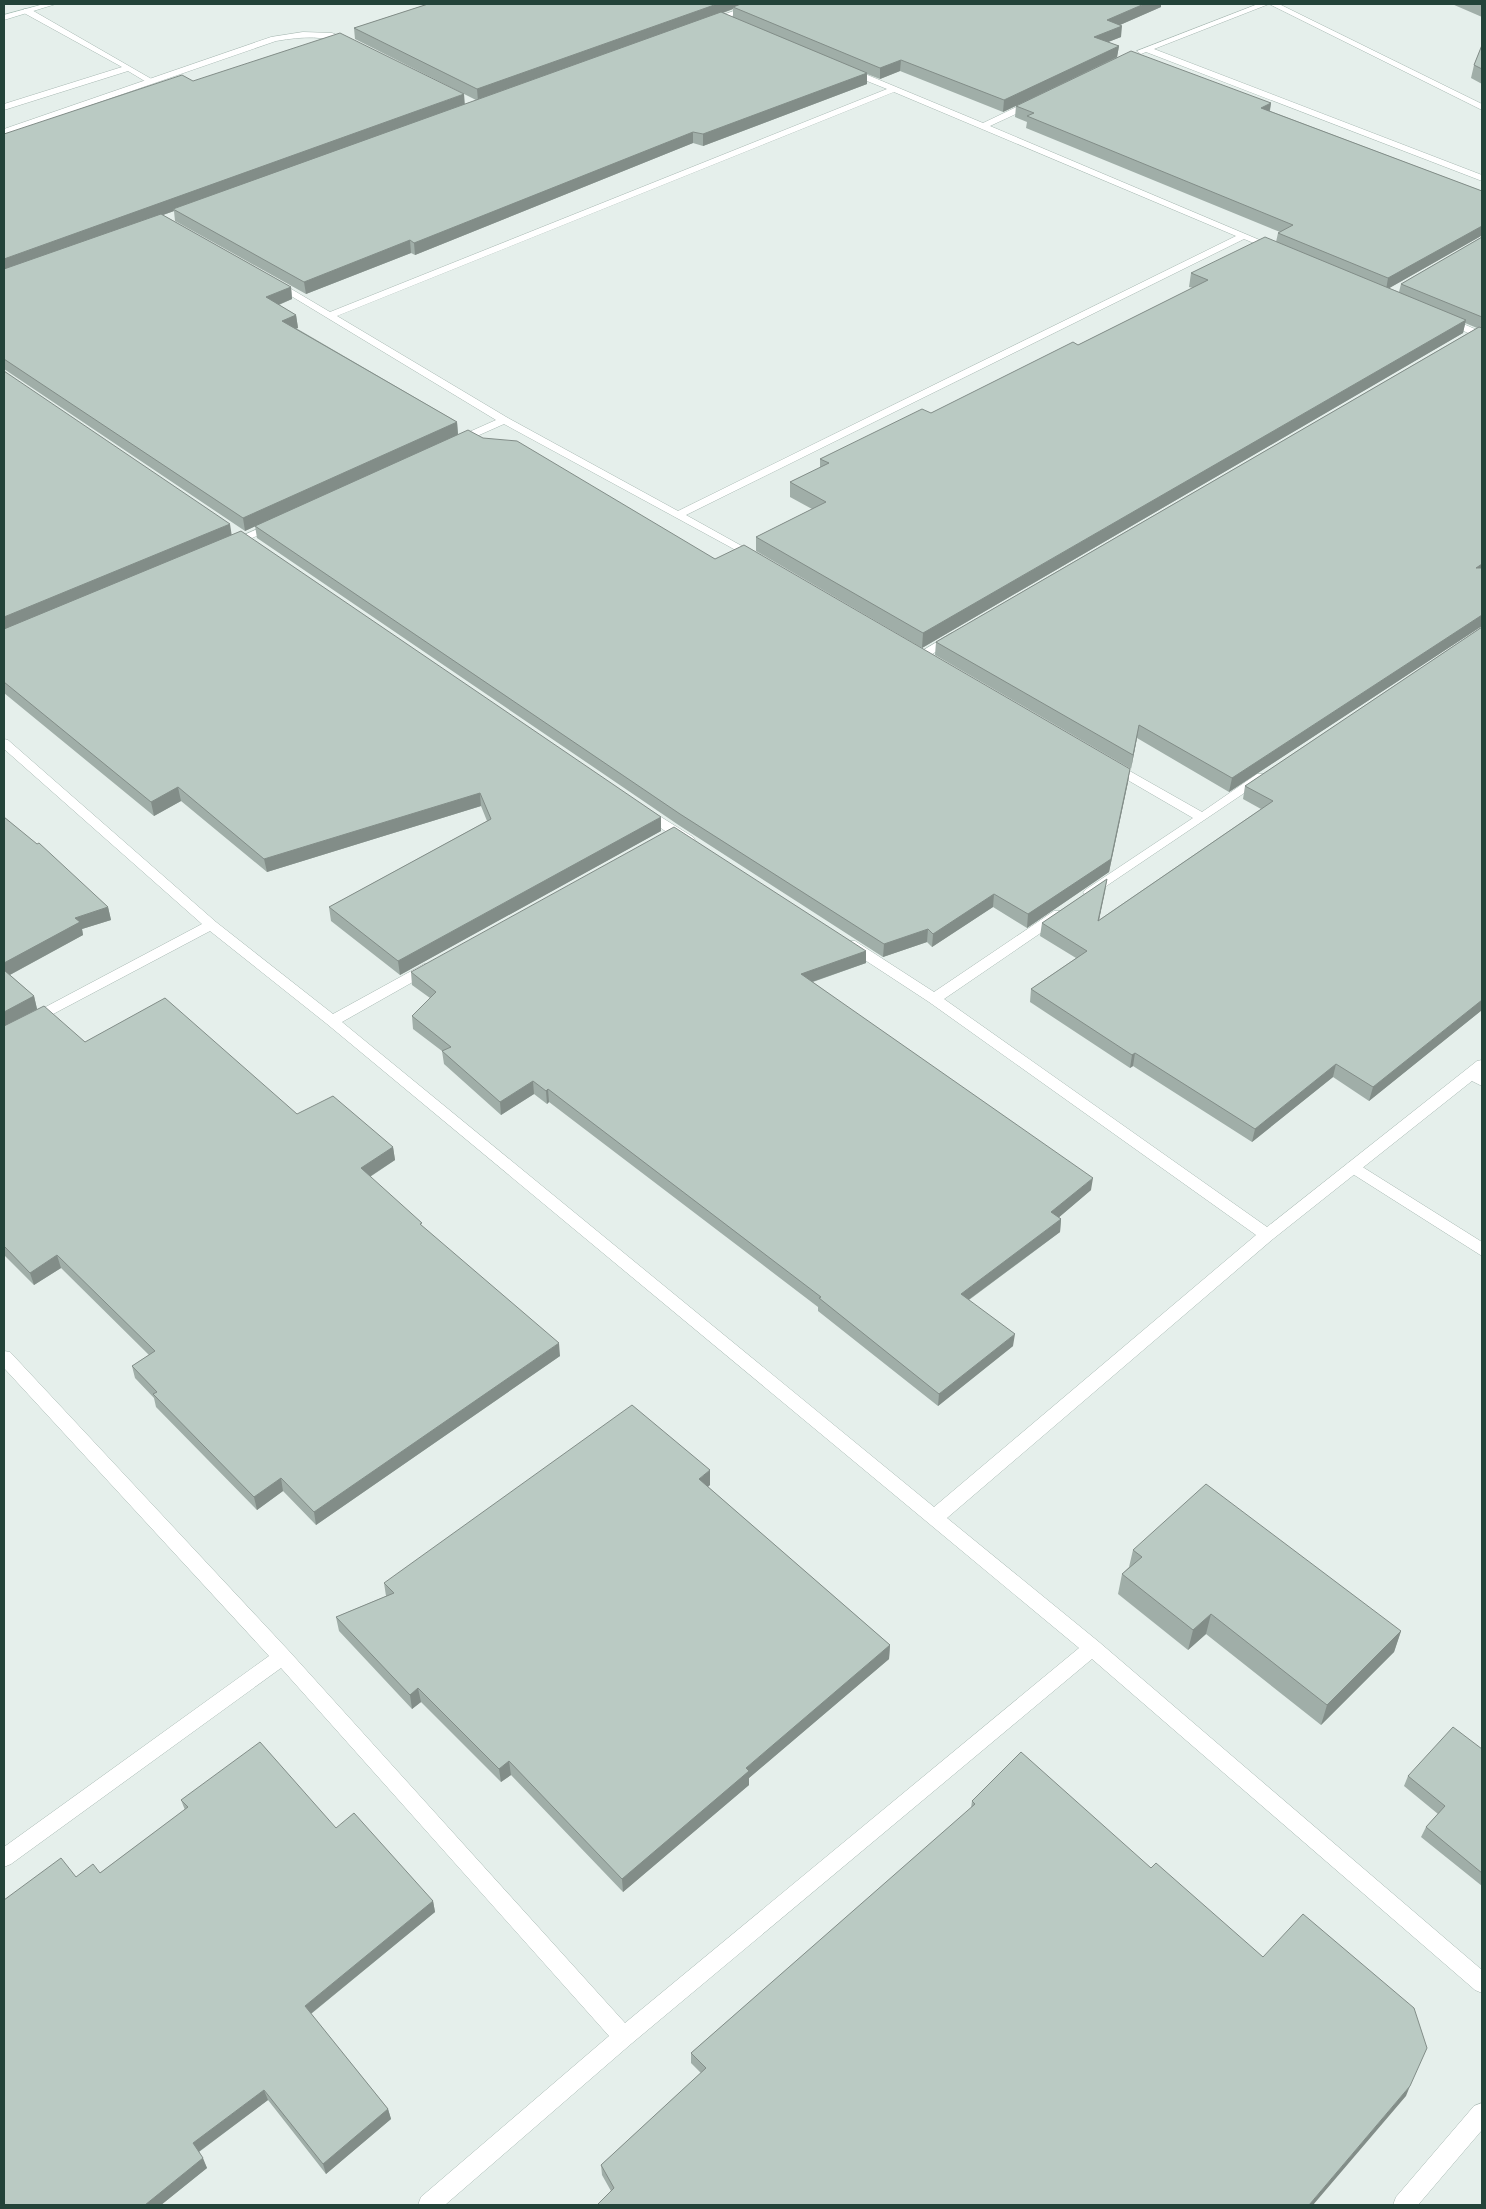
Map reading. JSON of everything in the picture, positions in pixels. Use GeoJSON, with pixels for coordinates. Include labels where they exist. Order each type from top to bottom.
{"type":"FeatureCollection","features":[{"type":"Feature","properties":{"kind":"street"},"geometry":{"type":"LineString","coordinates":[[4,18],[52,4]]}},
{"type":"Feature","properties":{"kind":"street"},"geometry":{"type":"LineString","coordinates":[[702,24],[760,4]]}},
{"type":"Feature","properties":{"kind":"street"},"geometry":{"type":"LineString","coordinates":[[1137,54],[1265,4]]}},
{"type":"Feature","properties":{"kind":"street"},"geometry":{"type":"LineString","coordinates":[[1273,4],[1482,106]]}},
{"type":"Feature","properties":{"kind":"street"},"geometry":{"type":"LineString","coordinates":[[27,11],[151,82]]}},
{"type":"Feature","properties":{"kind":"street"},"geometry":{"type":"LineString","coordinates":[[721,18],[730,21]]}},
{"type":"Feature","properties":{"kind":"street"},"geometry":{"type":"LineString","coordinates":[[4,132],[274,39],[295,35],[332,36],[356,45]]}},
{"type":"Feature","properties":{"kind":"street"},"geometry":{"type":"LineString","coordinates":[[1146,49],[1482,178]]}},
{"type":"Feature","properties":{"kind":"street"},"geometry":{"type":"LineString","coordinates":[[840,66],[1288,254]]}},
{"type":"Feature","properties":{"kind":"street"},"geometry":{"type":"LineString","coordinates":[[4,107],[129,68]]}},
{"type":"Feature","properties":{"kind":"street"},"geometry":{"type":"LineString","coordinates":[[332,315],[895,89]]}},
{"type":"Feature","properties":{"kind":"street"},"geometry":{"type":"LineString","coordinates":[[984,126],[1038,100]]}},
{"type":"Feature","properties":{"kind":"street"},"geometry":{"type":"LineString","coordinates":[[680,514],[1243,236]]}},
{"type":"Feature","properties":{"kind":"street"},"geometry":{"type":"LineString","coordinates":[[265,277],[332,315],[504,420],[680,514],[764,563]]}},
{"type":"Feature","properties":{"kind":"street"},"geometry":{"type":"LineString","coordinates":[[1440,318],[1475,336]]}},
{"type":"Feature","properties":{"kind":"street"},"geometry":{"type":"LineString","coordinates":[[441,448],[504,420]]}},
{"type":"Feature","properties":{"kind":"street"},"geometry":{"type":"LineString","coordinates":[[217,549],[248,541],[280,522]]}},
{"type":"Feature","properties":{"kind":"street"},"geometry":{"type":"LineString","coordinates":[[228,527],[248,541]]}},
{"type":"Feature","properties":{"kind":"street"},"geometry":{"type":"LineString","coordinates":[[923,654],[966,629]]}},
{"type":"Feature","properties":{"kind":"street"},"geometry":{"type":"LineString","coordinates":[[4,743],[211,925],[332,1021],[1092,1648],[1482,1984]]}},
{"type":"Feature","properties":{"kind":"street"},"geometry":{"type":"LineString","coordinates":[[1100,758],[1202,817]]}},
{"type":"Feature","properties":{"kind":"street"},"geometry":{"type":"LineString","coordinates":[[934,998],[1276,768]]}},
{"type":"Feature","properties":{"kind":"street"},"geometry":{"type":"LineString","coordinates":[[632,802],[699,847]]}},
{"type":"Feature","properties":{"kind":"street"},"geometry":{"type":"LineString","coordinates":[[657,840],[674,831]]}},
{"type":"Feature","properties":{"kind":"street"},"geometry":{"type":"LineString","coordinates":[[4,1035],[211,925]]}},
{"type":"Feature","properties":{"kind":"street"},"geometry":{"type":"LineString","coordinates":[[842,939],[934,998],[1267,1235]]}},
{"type":"Feature","properties":{"kind":"street"},"geometry":{"type":"LineString","coordinates":[[332,1021],[443,959]]}},
{"type":"Feature","properties":{"kind":"street"},"geometry":{"type":"LineString","coordinates":[[934,1518],[1267,1235],[1353,1167],[1479,1073]]}},
{"type":"Feature","properties":{"kind":"street"},"geometry":{"type":"LineString","coordinates":[[1353,1167],[1482,1250]]}},
{"type":"Feature","properties":{"kind":"street"},"geometry":{"type":"LineString","coordinates":[[4,1357],[282,1657],[624,2037]]}},
{"type":"Feature","properties":{"kind":"street"},"geometry":{"type":"LineString","coordinates":[[429,2205],[624,2037],[1092,1648]]}},
{"type":"Feature","properties":{"kind":"street"},"geometry":{"type":"LineString","coordinates":[[4,1858],[282,1657]]}},
{"type":"Feature","properties":{"kind":"street"},"geometry":{"type":"LineString","coordinates":[[1404,2205],[1482,2114]]}},
{"type":"Feature","properties":{"kind":"building"},"geometry":{"type":"Polygon","coordinates":[[[428,4],[717,4],[477,89],[354,28],[428,4]]]}},
{"type":"Feature","properties":{"kind":"building"},"geometry":{"type":"Polygon","coordinates":[[[741,4],[1144,4],[1107,20],[1122,26],[1094,37],[1119,46],[1004,100],[901,60],[880,68],[733,7],[741,4]]]}},
{"type":"Feature","properties":{"kind":"building"},"geometry":{"type":"Polygon","coordinates":[[[721,12],[867,73],[703,134],[693,132],[414,243],[410,240],[304,282],[173,209],[721,12]]]}},
{"type":"Feature","properties":{"kind":"building"},"geometry":{"type":"Polygon","coordinates":[[[340,33],[464,94],[4,259],[4,134],[182,75],[193,81],[340,33]]]}},
{"type":"Feature","properties":{"kind":"building"},"geometry":{"type":"Polygon","coordinates":[[[1482,45],[1482,69],[1474,65],[1482,45]]]}},
{"type":"Feature","properties":{"kind":"building"},"geometry":{"type":"Polygon","coordinates":[[[1131,51],[1271,103],[1261,108],[1482,191],[1482,226],[1388,278],[1278,233],[1293,225],[1027,116],[1034,113],[1016,106],[1131,51]]]}},
{"type":"Feature","properties":{"kind":"building"},"geometry":{"type":"Polygon","coordinates":[[[161,214],[291,287],[266,297],[296,315],[282,321],[457,422],[243,518],[4,359],[4,269],[161,214]]]}},
{"type":"Feature","properties":{"kind":"building"},"geometry":{"type":"Polygon","coordinates":[[[1265,237],[1466,320],[923,633],[756,537],[826,502],[790,482],[829,463],[820,459],[922,409],[931,413],[1073,342],[1078,345],[1208,280],[1191,273],[1265,237]]]}},
{"type":"Feature","properties":{"kind":"building"},"geometry":{"type":"Polygon","coordinates":[[[1482,237],[1482,317],[1401,284],[1482,237]]]}},
{"type":"Feature","properties":{"kind":"building"},"geometry":{"type":"Polygon","coordinates":[[[1479,327],[1482,328],[1482,564],[1476,568],[1482,568],[1482,615],[1232,778],[1139,725],[1133,755],[936,642],[1479,327]]]}},
{"type":"Feature","properties":{"kind":"building"},"geometry":{"type":"Polygon","coordinates":[[[4,371],[230,524],[4,617],[4,371]]]}},
{"type":"Feature","properties":{"kind":"building"},"geometry":{"type":"Polygon","coordinates":[[[468,430],[483,438],[517,441],[715,559],[744,545],[1130,769],[1111,859],[1028,914],[994,894],[933,934],[928,929],[884,944],[680,814],[255,526],[468,430]]]}},
{"type":"Feature","properties":{"kind":"building"},"geometry":{"type":"Polygon","coordinates":[[[241,531],[661,817],[398,961],[329,907],[491,819],[480,793],[264,859],[178,787],[151,802],[4,682],[4,629],[241,531]]]}},
{"type":"Feature","properties":{"kind":"building"},"geometry":{"type":"Polygon","coordinates":[[[1482,627],[1482,1000],[1373,1087],[1336,1064],[1255,1129],[1135,1053],[1132,1055],[1031,989],[1087,951],[1042,923],[1107,879],[1098,921],[1273,801],[1245,786],[1482,627]]]}},
{"type":"Feature","properties":{"kind":"building"},"geometry":{"type":"Polygon","coordinates":[[[4,817],[37,844],[39,843],[108,907],[75,918],[80,922],[4,963],[4,817]]]}},
{"type":"Feature","properties":{"kind":"building"},"geometry":{"type":"Polygon","coordinates":[[[674,827],[866,951],[801,974],[1093,1178],[1051,1212],[1061,1219],[961,1294],[1015,1334],[939,1394],[819,1298],[821,1297],[548,1089],[546,1091],[533,1081],[500,1102],[442,1051],[451,1047],[412,1016],[436,992],[411,972],[674,827]]]}},
{"type":"Feature","properties":{"kind":"building"},"geometry":{"type":"Polygon","coordinates":[[[4,970],[34,996],[4,1012],[4,970]]]}},
{"type":"Feature","properties":{"kind":"building"},"geometry":{"type":"Polygon","coordinates":[[[165,998],[297,1114],[333,1096],[393,1147],[361,1168],[422,1223],[420,1224],[559,1343],[314,1512],[281,1478],[254,1497],[153,1394],[157,1392],[132,1366],[155,1351],[57,1255],[30,1273],[4,1246],[4,1026],[44,1006],[85,1042],[165,998]]]}},
{"type":"Feature","properties":{"kind":"building"},"geometry":{"type":"Polygon","coordinates":[[[632,1405],[710,1470],[699,1479],[890,1645],[746,1768],[749,1771],[622,1879],[509,1761],[499,1769],[418,1688],[410,1695],[336,1617],[394,1593],[384,1583],[632,1405]]]}},
{"type":"Feature","properties":{"kind":"building"},"geometry":{"type":"Polygon","coordinates":[[[1206,1484],[1401,1631],[1327,1705],[1211,1614],[1193,1630],[1122,1574],[1142,1557],[1133,1550],[1206,1484]]]}},
{"type":"Feature","properties":{"kind":"building"},"geometry":{"type":"Polygon","coordinates":[[[1453,1727],[1482,1749],[1482,1873],[1426,1827],[1445,1806],[1408,1776],[1453,1727]]]}},
{"type":"Feature","properties":{"kind":"building"},"geometry":{"type":"Polygon","coordinates":[[[260,1742],[336,1828],[354,1813],[433,1901],[305,2006],[388,2109],[323,2164],[264,2090],[193,2143],[203,2158],[145,2205],[4,2205],[4,1900],[61,1858],[76,1877],[93,1864],[100,1873],[188,1807],[181,1800],[260,1742]]]}},
{"type":"Feature","properties":{"kind":"building"},"geometry":{"type":"Polygon","coordinates":[[[1021,1752],[1151,1868],[1156,1863],[1263,1957],[1303,1914],[1414,2008],[1427,2048],[1410,2086],[1309,2205],[597,2205],[614,2188],[601,2165],[706,2068],[691,2053],[975,1804],[972,1801],[1021,1752]]]}}]}
